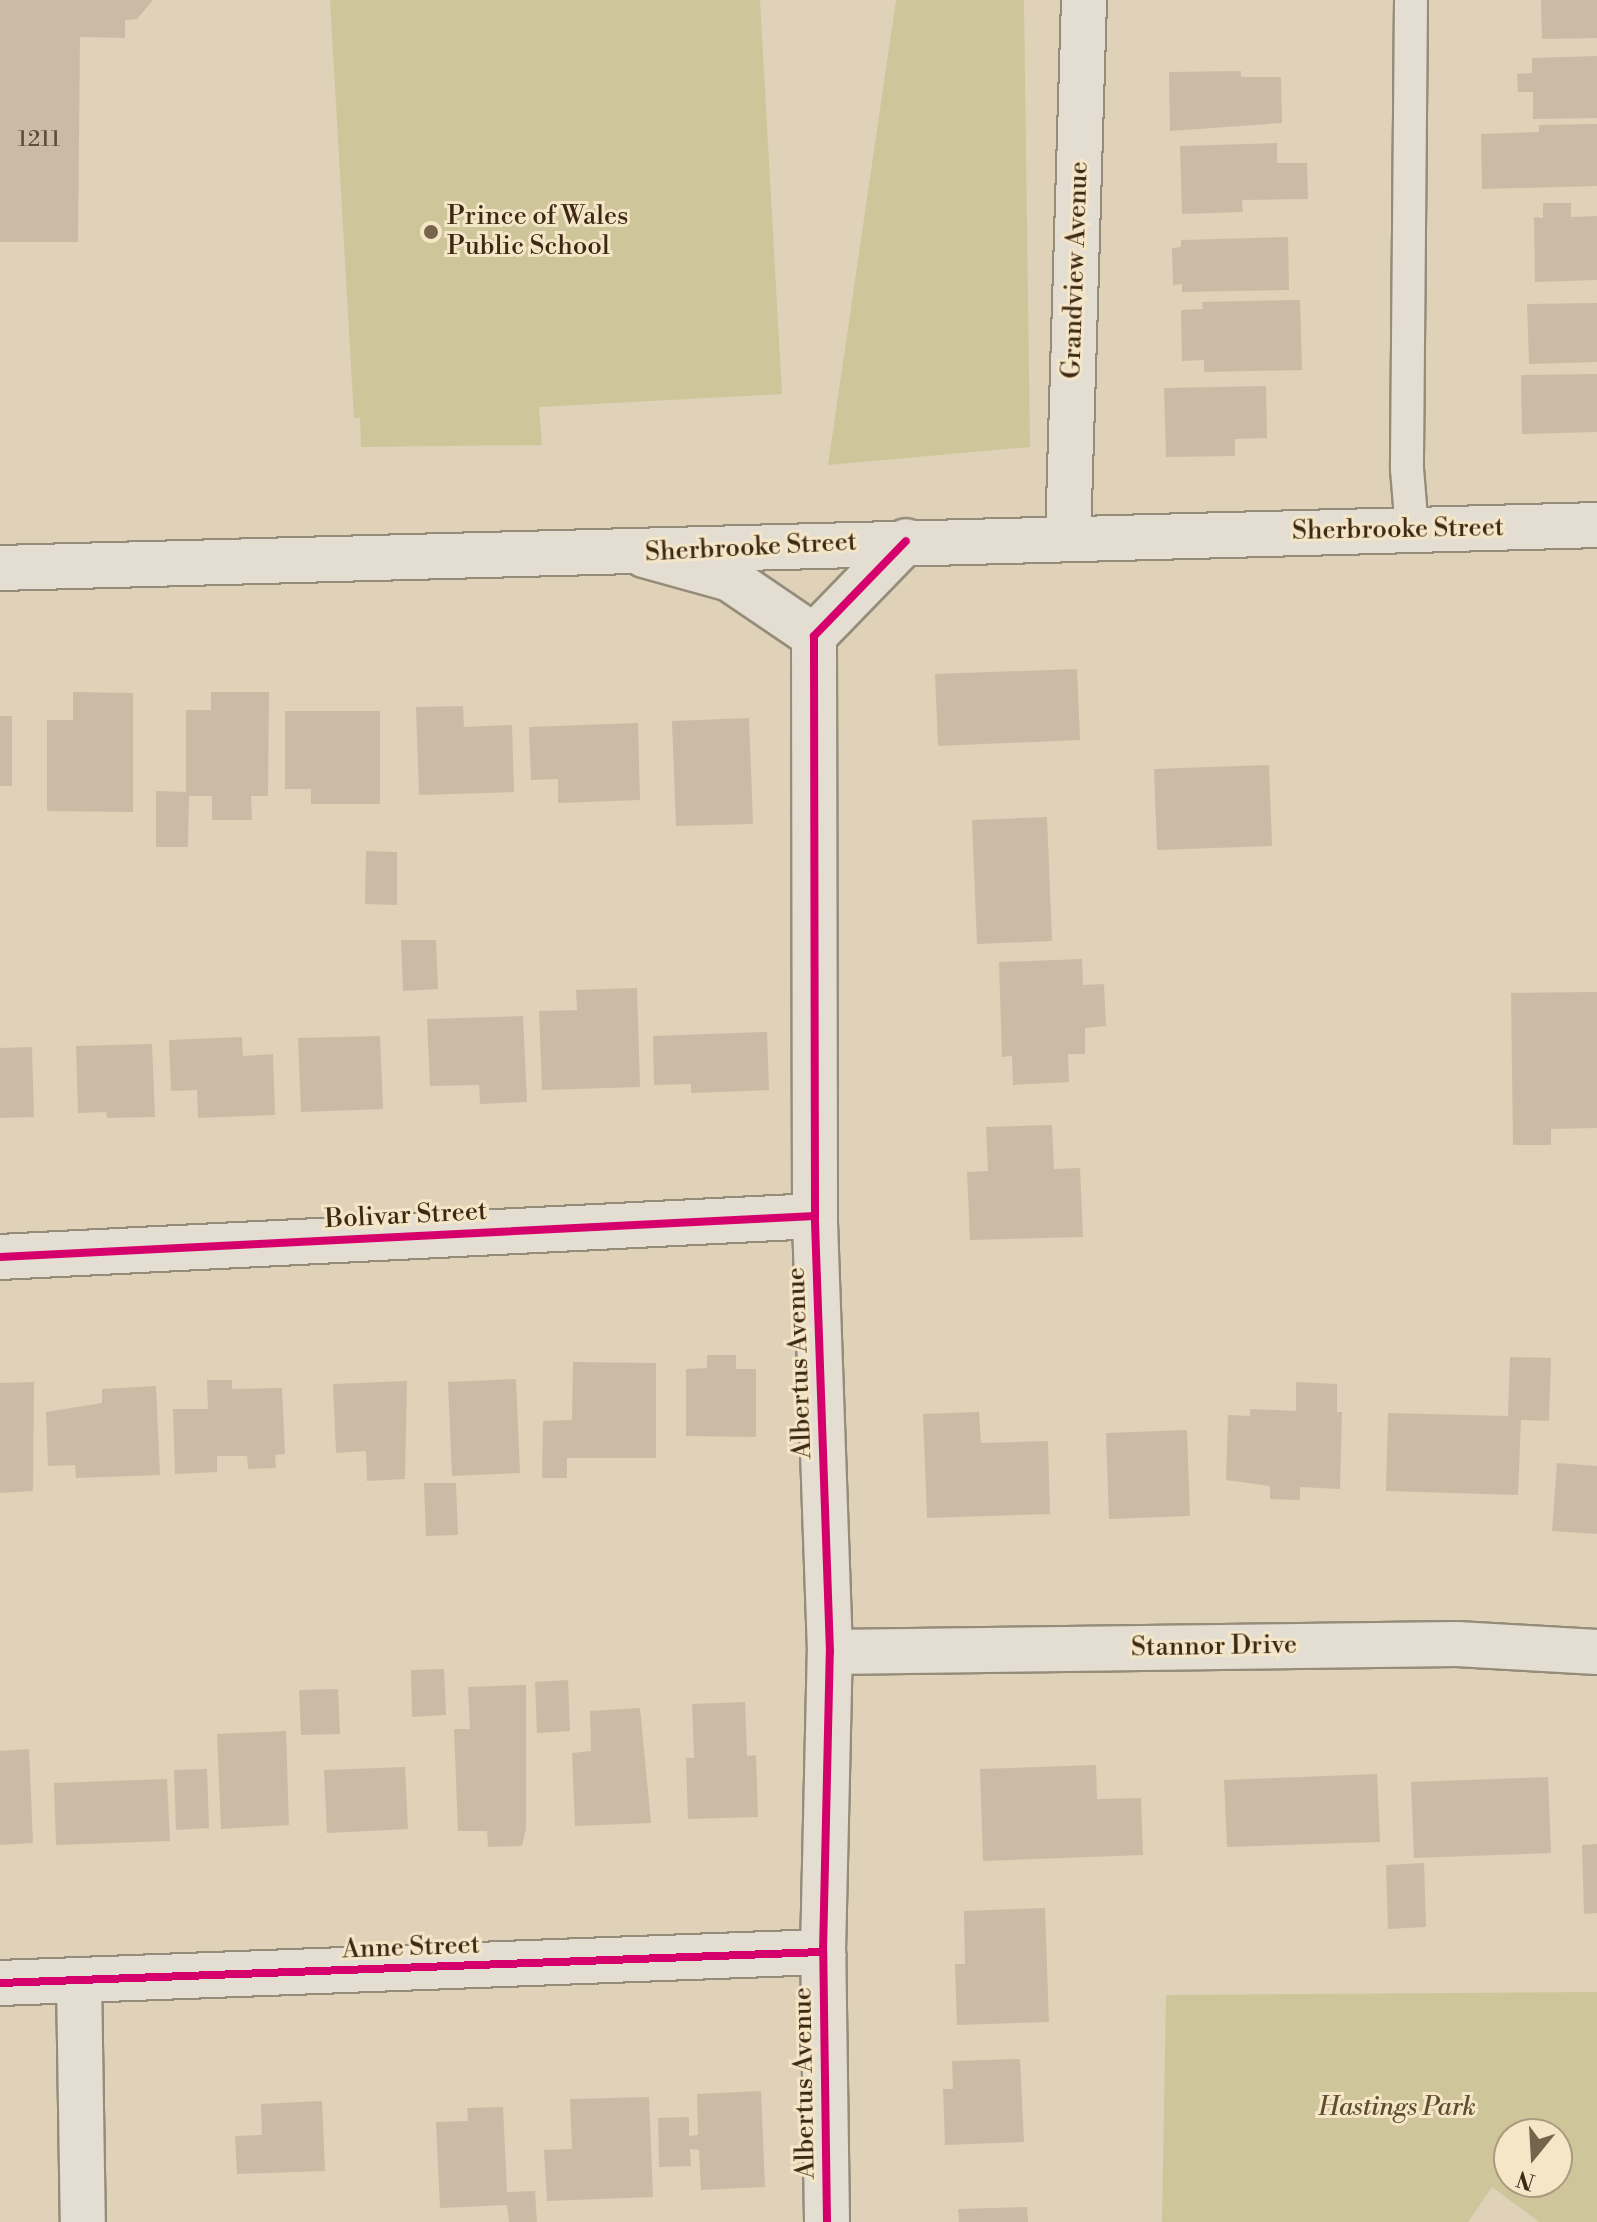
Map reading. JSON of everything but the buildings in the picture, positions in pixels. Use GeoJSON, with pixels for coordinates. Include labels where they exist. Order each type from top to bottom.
{"type":"FeatureCollection","features":[{"type":"Feature","properties":{"kind":"street","name":"Grandview Avenue"},"geometry":{"type":"LineString","coordinates":[[1068,539],[1084,0]]}},
{"type":"Feature","properties":{"kind":"street","name":"Sherbrooke Street"},"geometry":{"type":"LineString","coordinates":[[0,568],[637,554],[906,541],[1597,525]]}},
{"type":"Feature","properties":{"kind":"street"},"geometry":{"type":"LineString","coordinates":[[637,554],[730,579],[814,636],[906,541]]}},
{"type":"Feature","properties":{"kind":"street","name":"Albertus Avenue"},"geometry":{"type":"LineString","coordinates":[[814,636],[815,1216],[830,1652],[823,1952],[827,2222]]}},
{"type":"Feature","properties":{"kind":"street","name":"Bolivar Street"},"geometry":{"type":"LineString","coordinates":[[0,1257],[815,1216]]}},
{"type":"Feature","properties":{"kind":"street","name":"Stannor Drive"},"geometry":{"type":"LineString","coordinates":[[830,1652],[1457,1644],[1597,1652]]}},
{"type":"Feature","properties":{"kind":"street","name":"Anne Street"},"geometry":{"type":"LineString","coordinates":[[0,1983],[823,1952]]}},
{"type":"Feature","properties":{"kind":"street"},"geometry":{"type":"LineString","coordinates":[[79,1980],[83,2222]]}},
{"type":"Feature","properties":{"kind":"lane"},"geometry":{"type":"LineString","coordinates":[[1411,0],[1407,469],[1412,530]]}},
{"type":"Feature","properties":{"kind":"green space"},"geometry":{"type":"Polygon","coordinates":[[[330,0],[760,0],[782,394],[539,407],[542,445],[361,447],[360,418],[354,418],[330,0]]]}},
{"type":"Feature","properties":{"kind":"green space"},"geometry":{"type":"Polygon","coordinates":[[[896,0],[1024,0],[1030,447],[828,465],[896,0]]]}},
{"type":"Feature","properties":{"kind":"green space","name":"Hastings Park"},"geometry":{"type":"Polygon","coordinates":[[[1597,1992],[1597,2222],[1539,2222],[1507,2198],[1573,2198],[1573,2118],[1493,2118],[1493,2188],[1468,2222],[1162,2222],[1166,1995],[1597,1992]]]}},
{"type":"Feature","properties":{"kind":"cycle path"},"geometry":{"type":"LineString","coordinates":[[827,2222],[823,1952],[830,1652],[815,1216],[814,636],[906,541]]}},
{"type":"Feature","properties":{"kind":"cycle path"},"geometry":{"type":"LineString","coordinates":[[0,1257],[815,1216]]}},
{"type":"Feature","properties":{"kind":"cycle path"},"geometry":{"type":"LineString","coordinates":[[0,1983],[823,1952]]}},
{"type":"Feature","properties":{"kind":"place","name":"Prince of Wales Public School"},"geometry":{"type":"Point","coordinates":[431,232]}}]}
